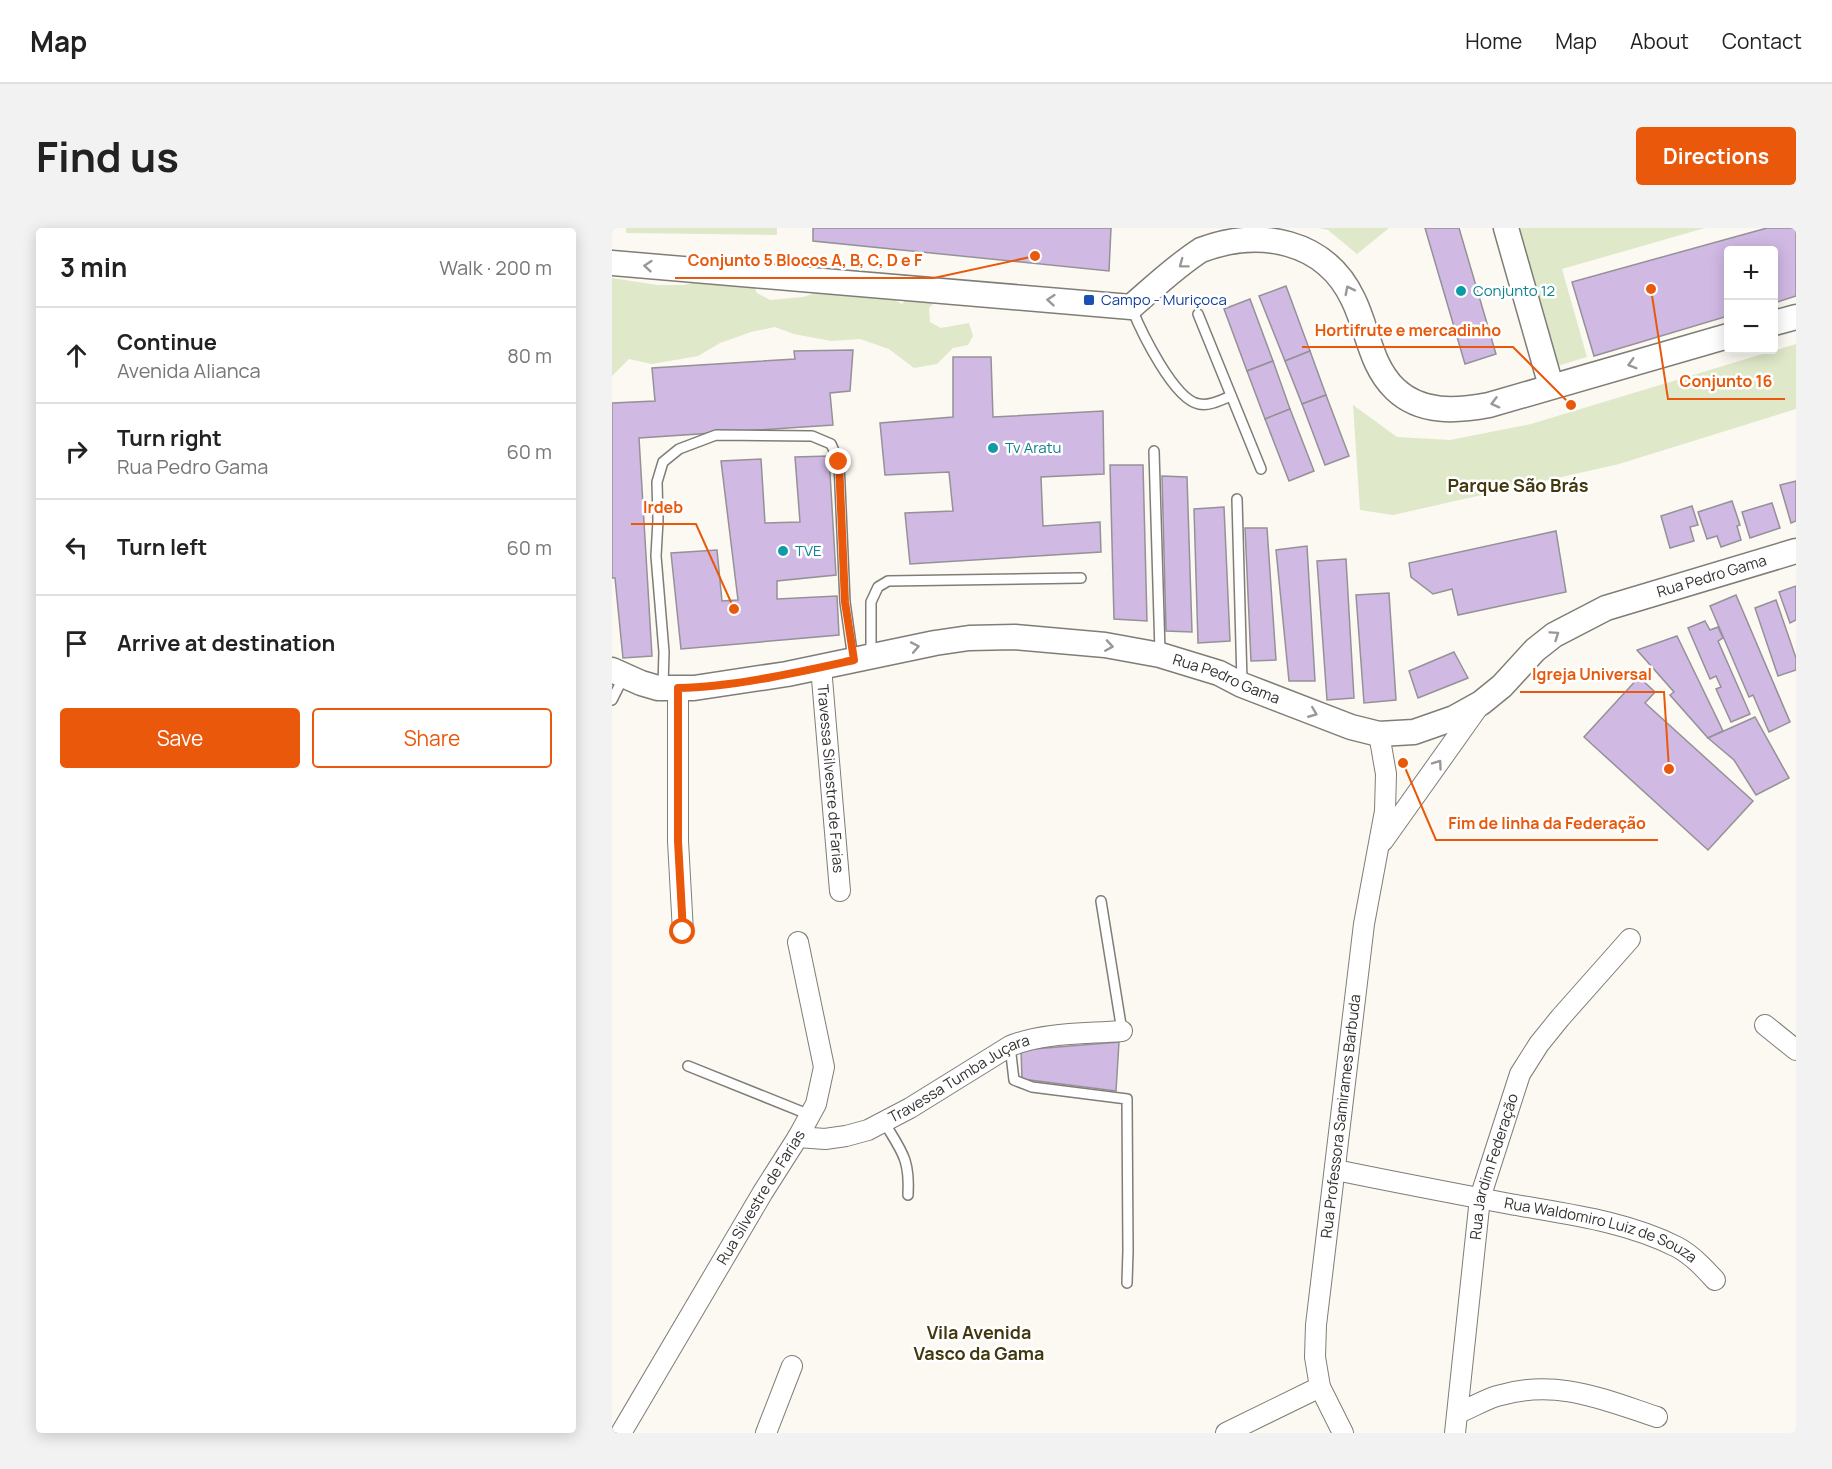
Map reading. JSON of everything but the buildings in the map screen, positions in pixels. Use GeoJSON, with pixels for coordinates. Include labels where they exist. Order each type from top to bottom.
{"type":"FeatureCollection","features":[{"type":"Feature","properties":{"kind":"street"},"geometry":{"type":"LineString","coordinates":[[1506,228],[1551,386]]}},
{"type":"Feature","properties":{"kind":"street"},"geometry":{"type":"LineString","coordinates":[[612,263],[1131,307],[1180,265],[1203,249],[1232,237],[1279,236],[1314,250],[1331,266],[1346,283],[1358,308],[1372,353],[1383,375],[1396,390],[1413,401],[1434,409],[1462,410],[1490,405],[1724,337]]}},
{"type":"Feature","properties":{"kind":"street"},"geometry":{"type":"LineString","coordinates":[[1778,322],[1796,317]]}},
{"type":"Feature","properties":{"kind":"street","name":"Rua Pedro Gama"},"geometry":{"type":"LineString","coordinates":[[618,673],[641,683],[670,688],[705,686],[821,667],[969,638],[1015,637],[1105,645],[1160,655],[1219,673],[1242,685],[1351,727],[1379,734],[1414,732],[1454,718],[1481,703],[1502,686],[1535,650],[1554,635],[1578,621],[1606,608],[1796,551]]}},
{"type":"Feature","properties":{"kind":"street","name":"Travessa Silvestre de Farias"},"geometry":{"type":"LineString","coordinates":[[821,667],[840,891]]}},
{"type":"Feature","properties":{"kind":"street"},"geometry":{"type":"LineString","coordinates":[[670,688],[683,932]]}},
{"type":"Feature","properties":{"kind":"street","name":"Rua Professora Samirames Barbuda"},"geometry":{"type":"LineString","coordinates":[[1380,846],[1481,703]]}},
{"type":"Feature","properties":{"kind":"street","name":"Rua Professora Samirames Barbuda"},"geometry":{"type":"LineString","coordinates":[[1320,1388],[1315,1357],[1317,1326],[1364,924],[1380,846],[1387,792],[1379,734]]}},
{"type":"Feature","properties":{"kind":"street","name":"Rua Jardim Federação"},"geometry":{"type":"LineString","coordinates":[[1455,1433],[1480,1198],[1520,1074],[1560,1017],[1630,939]]}},
{"type":"Feature","properties":{"kind":"street","name":"Rua Silvestre de Farias"},"geometry":{"type":"LineString","coordinates":[[621,1433],[816,1104],[822,1085],[824,1067],[798,942]]}},
{"type":"Feature","properties":{"kind":"street"},"geometry":{"type":"LineString","coordinates":[[1765,1025],[1796,1050]]}},
{"type":"Feature","properties":{"kind":"street","name":"Travessa Tumba Juçara"},"geometry":{"type":"LineString","coordinates":[[798,1137],[846,1136],[868,1130],[1024,1040],[1046,1036],[1122,1031]]}},
{"type":"Feature","properties":{"kind":"street","name":"Rua Waldomiro Luiz de Souza"},"geometry":{"type":"LineString","coordinates":[[1336,1170],[1562,1213],[1650,1235],[1679,1248],[1697,1262],[1714,1280]]}},
{"type":"Feature","properties":{"kind":"street"},"geometry":{"type":"LineString","coordinates":[[766,1433],[792,1366]]}},
{"type":"Feature","properties":{"kind":"street"},"geometry":{"type":"LineString","coordinates":[[1226,1433],[1320,1388],[1343,1433]]}},
{"type":"Feature","properties":{"kind":"street"},"geometry":{"type":"LineString","coordinates":[[1458,1413],[1497,1396],[1551,1388],[1572,1390],[1657,1417]]}},
{"type":"Feature","properties":{"kind":"lane"},"geometry":{"type":"LineString","coordinates":[[1131,307],[1148,345],[1186,397],[1197,404],[1209,404],[1231,396]]}},
{"type":"Feature","properties":{"kind":"lane"},"geometry":{"type":"LineString","coordinates":[[1198,314],[1261,469]]}},
{"type":"Feature","properties":{"kind":"lane"},"geometry":{"type":"LineString","coordinates":[[670,688],[664,652],[656,556],[657,482],[663,462],[679,449],[716,435],[812,436],[831,444],[839,462],[845,602],[862,658]]}},
{"type":"Feature","properties":{"kind":"lane"},"geometry":{"type":"LineString","coordinates":[[1154,451],[1160,655]]}},
{"type":"Feature","properties":{"kind":"lane"},"geometry":{"type":"LineString","coordinates":[[1237,499],[1242,685]]}},
{"type":"Feature","properties":{"kind":"lane"},"geometry":{"type":"LineString","coordinates":[[862,658],[871,602],[878,587],[888,581],[1081,578]]}},
{"type":"Feature","properties":{"kind":"lane"},"geometry":{"type":"LineString","coordinates":[[612,700],[618,673]]}},
{"type":"Feature","properties":{"kind":"lane"},"geometry":{"type":"LineString","coordinates":[[1101,901],[1122,1031]]}},
{"type":"Feature","properties":{"kind":"lane"},"geometry":{"type":"LineString","coordinates":[[1010,1046],[1014,1080],[1022,1084],[1127,1099],[1127,1283]]}},
{"type":"Feature","properties":{"kind":"lane"},"geometry":{"type":"LineString","coordinates":[[688,1066],[810,1115]]}},
{"type":"Feature","properties":{"kind":"lane"},"geometry":{"type":"LineString","coordinates":[[884,1122],[904,1155],[909,1172],[908,1195]]}},
{"type":"Feature","properties":{"kind":"green space"},"geometry":{"type":"Polygon","coordinates":[[[626,228],[777,228],[777,235],[626,233],[626,228]]]}},
{"type":"Feature","properties":{"kind":"green space"},"geometry":{"type":"Polygon","coordinates":[[[1319,228],[1389,228],[1357,254],[1328,230],[1319,228]]]}},
{"type":"Feature","properties":{"kind":"green space"},"geometry":{"type":"Polygon","coordinates":[[[1515,228],[1705,228],[1562,269],[1587,357],[1557,366],[1515,228]]]}},
{"type":"Feature","properties":{"kind":"green space"},"geometry":{"type":"Polygon","coordinates":[[[612,278],[657,285],[684,285],[703,280],[753,283],[757,293],[770,300],[803,297],[826,290],[889,297],[902,304],[910,295],[936,301],[929,308],[930,322],[941,328],[969,323],[973,336],[968,345],[953,348],[937,364],[914,368],[889,349],[860,339],[831,341],[794,334],[775,327],[751,332],[720,343],[698,356],[652,364],[629,359],[612,376],[612,278]]]}},
{"type":"Feature","properties":{"kind":"green space"},"geometry":{"type":"Polygon","coordinates":[[[1796,344],[1796,409],[1619,464],[1393,515],[1360,510],[1353,405],[1397,437],[1450,440],[1531,424],[1763,354],[1778,354],[1778,349],[1796,344]]]}},
{"type":"Feature","properties":{"kind":"place","name":"Conjunto 5 Blocos A, B, C, D e F"},"geometry":{"type":"Point","coordinates":[1035,256]}},
{"type":"Feature","properties":{"kind":"place","name":"Conjunto 16"},"geometry":{"type":"Point","coordinates":[1651,289]}},
{"type":"Feature","properties":{"kind":"place","name":"Conjunto 12"},"geometry":{"type":"Point","coordinates":[1461,291]}},
{"type":"Feature","properties":{"kind":"place","name":"Campo - Muriçoca"},"geometry":{"type":"Point","coordinates":[1089,300]}},
{"type":"Feature","properties":{"kind":"place","name":"Hortifrute e mercadinho"},"geometry":{"type":"Point","coordinates":[1571,405]}},
{"type":"Feature","properties":{"kind":"place","name":"Tv Aratu"},"geometry":{"type":"Point","coordinates":[993,448]}},
{"type":"Feature","properties":{"kind":"place","name":"TVE"},"geometry":{"type":"Point","coordinates":[783,551]}},
{"type":"Feature","properties":{"kind":"place","name":"Irdeb"},"geometry":{"type":"Point","coordinates":[734,609]}},
{"type":"Feature","properties":{"kind":"place","name":"Fim de linha da Federação"},"geometry":{"type":"Point","coordinates":[1403,763]}},
{"type":"Feature","properties":{"kind":"place","name":"Igreja Universal"},"geometry":{"type":"Point","coordinates":[1669,769]}},
{"type":"Feature","properties":{"kind":"district","name":"Parque São Brás"},"geometry":{"type":"Point","coordinates":[1518,486]}},
{"type":"Feature","properties":{"kind":"district","name":"Vila Avenida Vasco da Gama"},"geometry":{"type":"Point","coordinates":[979,1343]}},
{"type":"Feature","properties":{"kind":"route"},"geometry":{"type":"LineString","coordinates":[[683,932],[678,841],[678,688],[694,688],[788,674],[854,660],[845,602],[839,462]]}}]}
